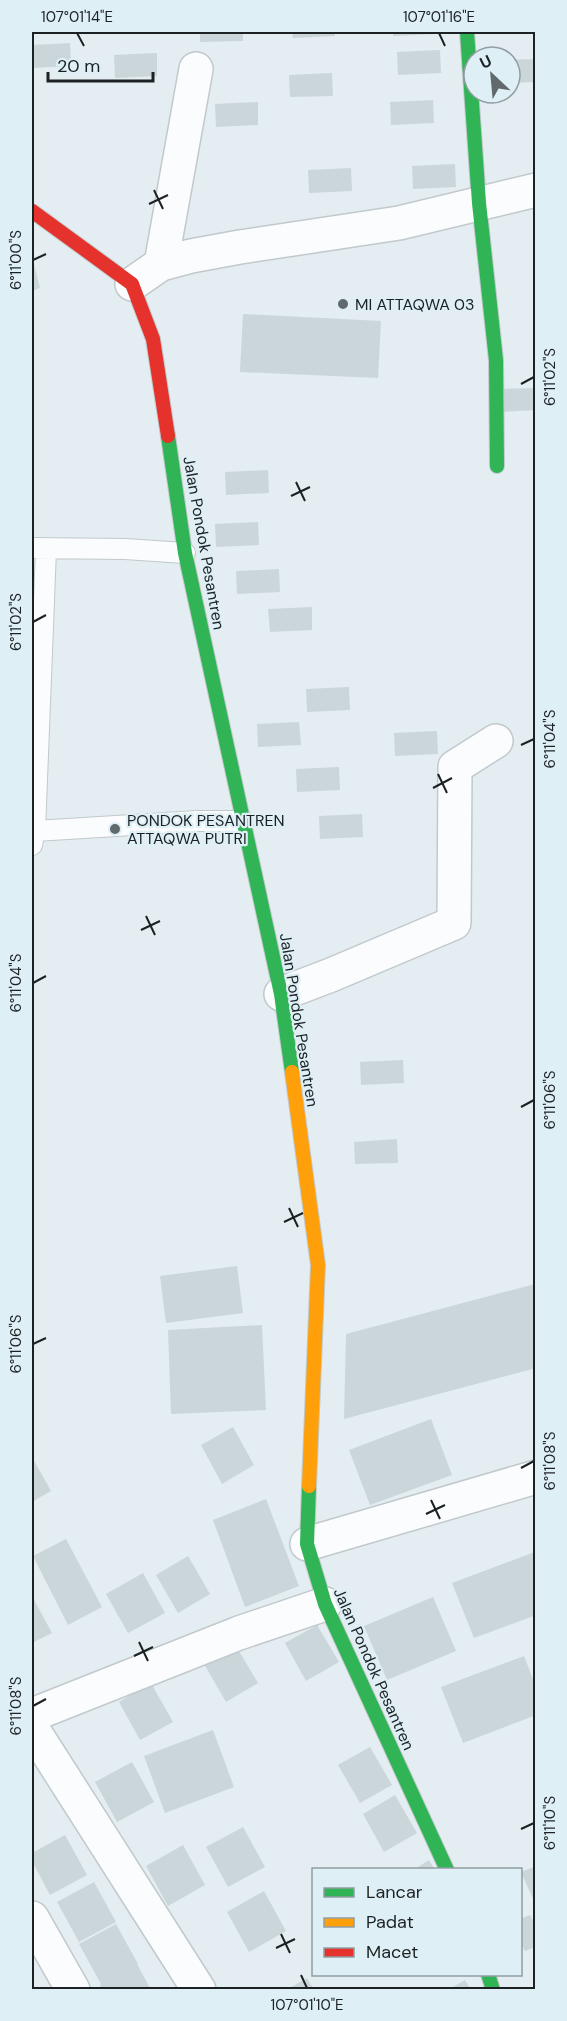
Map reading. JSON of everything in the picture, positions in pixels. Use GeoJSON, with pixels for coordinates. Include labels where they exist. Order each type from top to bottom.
{"type":"FeatureCollection","features":[{"type":"Feature","properties":{"kind":"street"},"geometry":{"type":"LineString","coordinates":[[467,32],[479,202],[496,360],[498,466]]}},
{"type":"Feature","properties":{"kind":"street"},"geometry":{"type":"LineString","coordinates":[[161,264],[196,69]]}},
{"type":"Feature","properties":{"kind":"street"},"geometry":{"type":"LineString","coordinates":[[32,211],[132,284],[161,264],[240,247],[399,223],[536,190]]}},
{"type":"Feature","properties":{"kind":"street","name":"Jalan Pondok Pesantren"},"geometry":{"type":"LineString","coordinates":[[132,284],[153,339],[185,553],[281,994],[318,1265],[307,1544],[325,1604],[447,1868]]}},
{"type":"Feature","properties":{"kind":"street"},"geometry":{"type":"LineString","coordinates":[[281,994],[454,923],[455,767],[496,741]]}},
{"type":"Feature","properties":{"kind":"street"},"geometry":{"type":"LineString","coordinates":[[307,1544],[536,1477]]}},
{"type":"Feature","properties":{"kind":"street"},"geometry":{"type":"LineString","coordinates":[[32,1715],[239,1633],[325,1604]]}},
{"type":"Feature","properties":{"kind":"street"},"geometry":{"type":"LineString","coordinates":[[32,1728],[199,1989]]}},
{"type":"Feature","properties":{"kind":"street"},"geometry":{"type":"LineString","coordinates":[[32,1918],[72,1989]]}},
{"type":"Feature","properties":{"kind":"lane"},"geometry":{"type":"LineString","coordinates":[[185,553],[125,549],[39,549],[33,838],[197,821],[244,821]]}},
{"type":"Feature","properties":{"kind":"building"},"geometry":{"type":"Polygon","coordinates":[[[200,32],[243,32],[243,41],[200,42],[200,32]]]}},
{"type":"Feature","properties":{"kind":"building"},"geometry":{"type":"Polygon","coordinates":[[[292,32],[335,32],[335,36],[293,38],[292,32]]]}},
{"type":"Feature","properties":{"kind":"building"},"geometry":{"type":"Polygon","coordinates":[[[393,32],[436,32],[436,34],[393,36],[393,32]]]}},
{"type":"Feature","properties":{"kind":"building"},"geometry":{"type":"Polygon","coordinates":[[[70,43],[71,66],[32,68],[32,45],[70,43]]]}},
{"type":"Feature","properties":{"kind":"building"},"geometry":{"type":"Polygon","coordinates":[[[440,50],[441,73],[398,75],[397,52],[440,50]]]}},
{"type":"Feature","properties":{"kind":"building"},"geometry":{"type":"Polygon","coordinates":[[[157,53],[157,76],[115,78],[114,55],[157,53]]]}},
{"type":"Feature","properties":{"kind":"building"},"geometry":{"type":"Polygon","coordinates":[[[535,59],[536,82],[522,83],[522,60],[535,59]]]}},
{"type":"Feature","properties":{"kind":"building"},"geometry":{"type":"Polygon","coordinates":[[[332,73],[333,96],[290,97],[289,75],[332,73]]]}},
{"type":"Feature","properties":{"kind":"building"},"geometry":{"type":"Polygon","coordinates":[[[433,100],[434,123],[391,125],[390,102],[433,100]]]}},
{"type":"Feature","properties":{"kind":"building"},"geometry":{"type":"Polygon","coordinates":[[[258,102],[258,125],[216,127],[215,104],[258,102]]]}},
{"type":"Feature","properties":{"kind":"building"},"geometry":{"type":"Polygon","coordinates":[[[455,164],[456,187],[413,189],[412,166],[455,164]]]}},
{"type":"Feature","properties":{"kind":"building"},"geometry":{"type":"Polygon","coordinates":[[[351,168],[352,191],[309,193],[308,170],[351,168]]]}},
{"type":"Feature","properties":{"kind":"building"},"geometry":{"type":"Polygon","coordinates":[[[32,256],[40,288],[32,291],[32,256]]]}},
{"type":"Feature","properties":{"kind":"building"},"geometry":{"type":"Polygon","coordinates":[[[243,314],[381,321],[378,378],[240,372],[243,314]]]}},
{"type":"Feature","properties":{"kind":"building"},"geometry":{"type":"Polygon","coordinates":[[[536,388],[536,410],[500,412],[499,389],[536,388]]]}},
{"type":"Feature","properties":{"kind":"building"},"geometry":{"type":"Polygon","coordinates":[[[268,470],[269,493],[226,495],[225,472],[268,470]]]}},
{"type":"Feature","properties":{"kind":"building"},"geometry":{"type":"Polygon","coordinates":[[[258,522],[259,545],[216,547],[215,524],[258,522]]]}},
{"type":"Feature","properties":{"kind":"building"},"geometry":{"type":"Polygon","coordinates":[[[279,569],[280,592],[237,594],[236,571],[279,569]]]}},
{"type":"Feature","properties":{"kind":"building"},"geometry":{"type":"Polygon","coordinates":[[[312,607],[312,630],[270,632],[268,609],[312,607]]]}},
{"type":"Feature","properties":{"kind":"building"},"geometry":{"type":"Polygon","coordinates":[[[349,687],[350,710],[307,712],[306,689],[349,687]]]}},
{"type":"Feature","properties":{"kind":"building"},"geometry":{"type":"Polygon","coordinates":[[[299,722],[301,745],[258,747],[257,724],[299,722]]]}},
{"type":"Feature","properties":{"kind":"building"},"geometry":{"type":"Polygon","coordinates":[[[437,731],[438,754],[395,756],[394,733],[437,731]]]}},
{"type":"Feature","properties":{"kind":"building"},"geometry":{"type":"Polygon","coordinates":[[[339,767],[340,790],[297,792],[296,769],[339,767]]]}},
{"type":"Feature","properties":{"kind":"building"},"geometry":{"type":"Polygon","coordinates":[[[362,814],[363,837],[320,839],[319,816],[362,814]]]}},
{"type":"Feature","properties":{"kind":"building"},"geometry":{"type":"Polygon","coordinates":[[[403,1060],[404,1083],[361,1085],[360,1062],[403,1060]]]}},
{"type":"Feature","properties":{"kind":"building"},"geometry":{"type":"Polygon","coordinates":[[[397,1139],[398,1163],[355,1164],[354,1142],[397,1139]]]}},
{"type":"Feature","properties":{"kind":"building"},"geometry":{"type":"Polygon","coordinates":[[[237,1266],[243,1313],[166,1323],[160,1276],[237,1266]]]}},
{"type":"Feature","properties":{"kind":"building"},"geometry":{"type":"Polygon","coordinates":[[[535,1284],[536,1368],[344,1419],[346,1334],[535,1284]]]}},
{"type":"Feature","properties":{"kind":"building"},"geometry":{"type":"Polygon","coordinates":[[[262,1325],[266,1410],[171,1414],[168,1330],[262,1325]]]}},
{"type":"Feature","properties":{"kind":"building"},"geometry":{"type":"Polygon","coordinates":[[[431,1419],[452,1475],[370,1505],[349,1450],[431,1419]]]}},
{"type":"Feature","properties":{"kind":"building"},"geometry":{"type":"Polygon","coordinates":[[[233,1427],[254,1465],[222,1484],[201,1445],[233,1427]]]}},
{"type":"Feature","properties":{"kind":"building"},"geometry":{"type":"Polygon","coordinates":[[[32,1457],[51,1491],[32,1502],[32,1457]]]}},
{"type":"Feature","properties":{"kind":"building"},"geometry":{"type":"Polygon","coordinates":[[[266,1499],[299,1586],[245,1607],[213,1520],[266,1499]]]}},
{"type":"Feature","properties":{"kind":"building"},"geometry":{"type":"Polygon","coordinates":[[[66,1539],[102,1607],[68,1625],[33,1556],[66,1539]]]}},
{"type":"Feature","properties":{"kind":"building"},"geometry":{"type":"Polygon","coordinates":[[[535,1552],[536,1615],[474,1638],[452,1583],[535,1552]]]}},
{"type":"Feature","properties":{"kind":"building"},"geometry":{"type":"Polygon","coordinates":[[[188,1556],[210,1594],[178,1613],[156,1575],[188,1556]]]}},
{"type":"Feature","properties":{"kind":"building"},"geometry":{"type":"Polygon","coordinates":[[[143,1573],[165,1613],[128,1633],[106,1594],[143,1573]]]}},
{"type":"Feature","properties":{"kind":"building"},"geometry":{"type":"Polygon","coordinates":[[[32,1596],[52,1633],[32,1643],[32,1596]]]}},
{"type":"Feature","properties":{"kind":"building"},"geometry":{"type":"Polygon","coordinates":[[[433,1597],[456,1651],[387,1680],[364,1626],[433,1597]]]}},
{"type":"Feature","properties":{"kind":"building"},"geometry":{"type":"Polygon","coordinates":[[[317,1625],[339,1662],[306,1681],[285,1643],[317,1625]]]}},
{"type":"Feature","properties":{"kind":"building"},"geometry":{"type":"Polygon","coordinates":[[[236,1646],[258,1683],[226,1702],[204,1664],[236,1646]]]}},
{"type":"Feature","properties":{"kind":"building"},"geometry":{"type":"Polygon","coordinates":[[[524,1656],[536,1687],[536,1715],[463,1743],[441,1687],[524,1656]]]}},
{"type":"Feature","properties":{"kind":"building"},"geometry":{"type":"Polygon","coordinates":[[[151,1683],[173,1722],[140,1740],[119,1702],[151,1683]]]}},
{"type":"Feature","properties":{"kind":"building"},"geometry":{"type":"Polygon","coordinates":[[[213,1730],[234,1787],[165,1813],[144,1756],[213,1730]]]}},
{"type":"Feature","properties":{"kind":"building"},"geometry":{"type":"Polygon","coordinates":[[[370,1747],[392,1785],[360,1803],[338,1765],[370,1747]]]}},
{"type":"Feature","properties":{"kind":"building"},"geometry":{"type":"Polygon","coordinates":[[[132,1762],[154,1802],[117,1822],[95,1782],[132,1762]]]}},
{"type":"Feature","properties":{"kind":"building"},"geometry":{"type":"Polygon","coordinates":[[[395,1795],[417,1833],[384,1852],[363,1814],[395,1795]]]}},
{"type":"Feature","properties":{"kind":"building"},"geometry":{"type":"Polygon","coordinates":[[[243,1827],[265,1867],[228,1887],[206,1847],[243,1827]]]}},
{"type":"Feature","properties":{"kind":"building"},"geometry":{"type":"Polygon","coordinates":[[[65,1835],[87,1875],[50,1895],[32,1861],[32,1853],[65,1835]]]}},
{"type":"Feature","properties":{"kind":"building"},"geometry":{"type":"Polygon","coordinates":[[[183,1845],[205,1885],[168,1906],[146,1866],[183,1845]]]}},
{"type":"Feature","properties":{"kind":"building"},"geometry":{"type":"Polygon","coordinates":[[[429,1860],[434,1868],[416,1868],[429,1860]]]}},
{"type":"Feature","properties":{"kind":"building"},"geometry":{"type":"Polygon","coordinates":[[[536,1866],[536,1901],[534,1901],[522,1872],[536,1866]]]}},
{"type":"Feature","properties":{"kind":"building"},"geometry":{"type":"Polygon","coordinates":[[[94,1882],[116,1922],[79,1942],[57,1902],[94,1882]]]}},
{"type":"Feature","properties":{"kind":"building"},"geometry":{"type":"Polygon","coordinates":[[[264,1891],[286,1931],[249,1952],[227,1912],[264,1891]]]}},
{"type":"Feature","properties":{"kind":"building"},"geometry":{"type":"Polygon","coordinates":[[[530,1915],[536,1927],[536,1947],[525,1951],[522,1945],[522,1918],[530,1915]]]}},
{"type":"Feature","properties":{"kind":"building"},"geometry":{"type":"Polygon","coordinates":[[[116,1924],[151,1990],[102,1990],[79,1944],[116,1924]]]}},
{"type":"Feature","properties":{"kind":"building"},"geometry":{"type":"Polygon","coordinates":[[[307,1978],[314,1990],[286,1990],[307,1978]]]}},
{"type":"Feature","properties":{"kind":"building"},"geometry":{"type":"Polygon","coordinates":[[[465,1980],[471,1990],[448,1990],[465,1980]]]}},
{"type":"Feature","properties":{"kind":"traffic: fast"},"geometry":{"type":"LineString","coordinates":[[467,32],[479,203],[496,360],[497,466]]}},
{"type":"Feature","properties":{"kind":"traffic: fast"},"geometry":{"type":"LineString","coordinates":[[168,436],[185,553],[281,994],[292,1072]]}},
{"type":"Feature","properties":{"kind":"traffic: fast"},"geometry":{"type":"LineString","coordinates":[[309,1486],[307,1544],[325,1604],[446,1868]]}},
{"type":"Feature","properties":{"kind":"traffic: fast"},"geometry":{"type":"LineString","coordinates":[[489,1976],[493,1990]]}},
{"type":"Feature","properties":{"kind":"traffic: slow"},"geometry":{"type":"LineString","coordinates":[[292,1072],[318,1265],[309,1486]]}},
{"type":"Feature","properties":{"kind":"traffic: jam"},"geometry":{"type":"LineString","coordinates":[[32,211],[132,284],[153,339],[168,436]]}},
{"type":"Feature","properties":{"kind":"place","name":"MI ATTAQWA 03"},"geometry":{"type":"Point","coordinates":[343,304]}},
{"type":"Feature","properties":{"kind":"place","name":"PONDOK PESANTREN ATTAQWA PUTRI"},"geometry":{"type":"Point","coordinates":[115,829]}}]}
